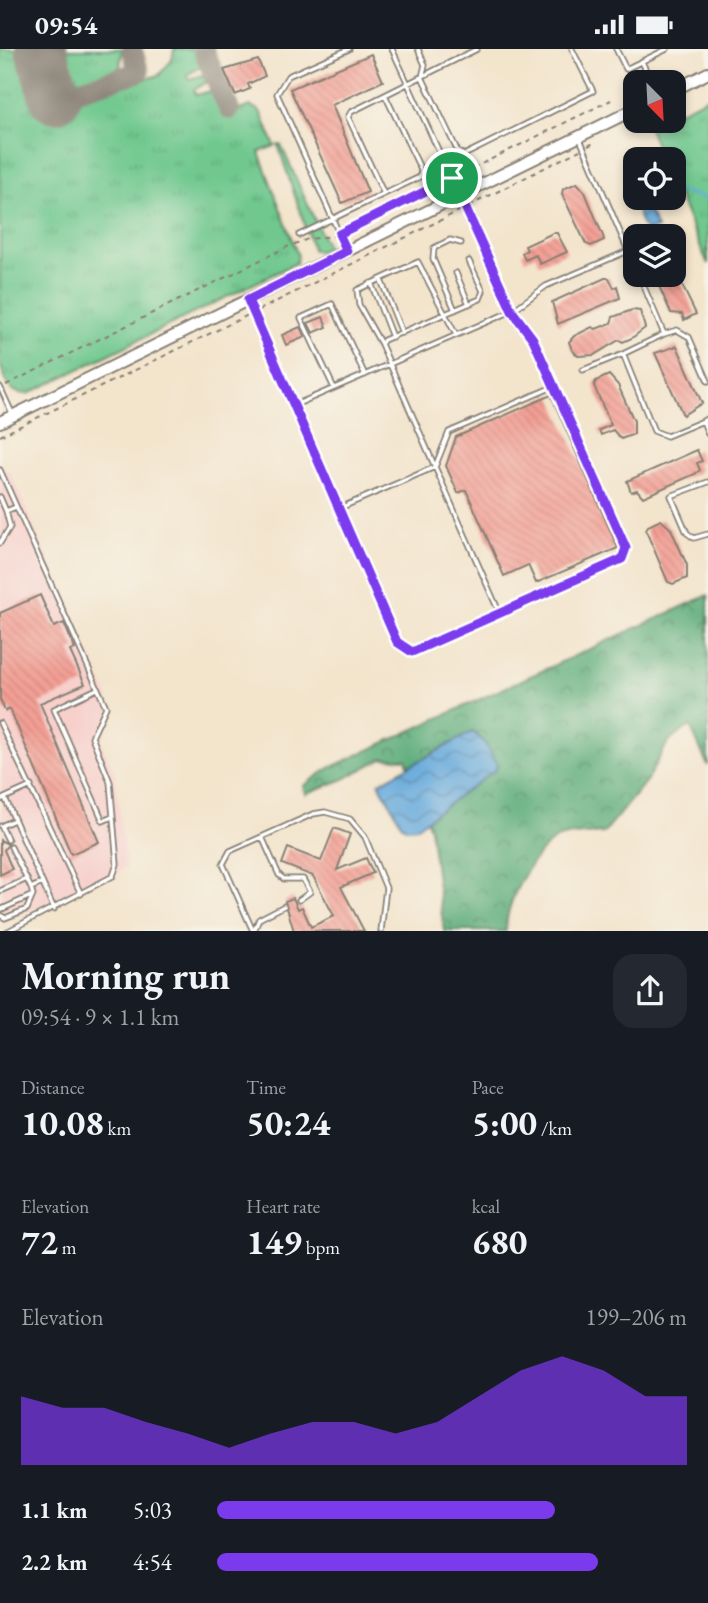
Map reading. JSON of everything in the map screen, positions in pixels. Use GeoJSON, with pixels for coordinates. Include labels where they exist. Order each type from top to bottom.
{"type":"FeatureCollection","features":[{"type":"Feature","properties":{"kind":"main road"},"geometry":{"type":"LineString","coordinates":[[686,84],[708,73]]}},
{"type":"Feature","properties":{"kind":"main road"},"geometry":{"type":"LineString","coordinates":[[0,422],[623,115]]}},
{"type":"Feature","properties":{"kind":"lane"},"geometry":{"type":"LineString","coordinates":[[347,251],[277,94],[288,76],[349,49]]}},
{"type":"Feature","properties":{"kind":"lane"},"geometry":{"type":"LineString","coordinates":[[248,300],[397,642],[412,652],[622,559],[626,548],[555,386],[533,339],[512,311],[392,49]]}},
{"type":"Feature","properties":{"kind":"lane"},"geometry":{"type":"LineString","coordinates":[[418,49],[425,65],[422,77],[458,152],[464,155],[593,91],[572,49]]}},
{"type":"Feature","properties":{"kind":"lane"},"geometry":{"type":"LineString","coordinates":[[384,194],[348,117],[351,112],[477,49]]}},
{"type":"Feature","properties":{"kind":"lane"},"geometry":{"type":"LineString","coordinates":[[616,49],[626,69],[667,49]]}},
{"type":"Feature","properties":{"kind":"lane"},"geometry":{"type":"LineString","coordinates":[[642,61],[646,70]]}},
{"type":"Feature","properties":{"kind":"lane"},"geometry":{"type":"LineString","coordinates":[[299,235],[419,177],[421,170],[386,95]]}},
{"type":"Feature","properties":{"kind":"lane"},"geometry":{"type":"LineString","coordinates":[[579,137],[623,239]]}},
{"type":"Feature","properties":{"kind":"lane"},"geometry":{"type":"LineString","coordinates":[[456,310],[433,259],[434,248],[450,240],[461,243]]}},
{"type":"Feature","properties":{"kind":"lane"},"geometry":{"type":"LineString","coordinates":[[295,405],[512,311],[546,286],[623,253]]}},
{"type":"Feature","properties":{"kind":"lane"},"geometry":{"type":"LineString","coordinates":[[381,344],[480,299],[483,291],[469,261]]}},
{"type":"Feature","properties":{"kind":"lane"},"geometry":{"type":"LineString","coordinates":[[456,335],[418,262],[358,290],[356,295],[381,344],[500,614]]}},
{"type":"Feature","properties":{"kind":"lane"},"geometry":{"type":"LineString","coordinates":[[456,273],[469,304]]}},
{"type":"Feature","properties":{"kind":"lane"},"geometry":{"type":"LineString","coordinates":[[381,280],[402,333]]}},
{"type":"Feature","properties":{"kind":"lane"},"geometry":{"type":"LineString","coordinates":[[371,282],[392,337]]}},
{"type":"Feature","properties":{"kind":"lane"},"geometry":{"type":"LineString","coordinates":[[644,287],[664,334]]}},
{"type":"Feature","properties":{"kind":"lane"},"geometry":{"type":"LineString","coordinates":[[334,388],[301,318],[332,304],[365,375]]}},
{"type":"Feature","properties":{"kind":"lane"},"geometry":{"type":"LineString","coordinates":[[583,370],[677,330],[689,337],[708,381]]}},
{"type":"Feature","properties":{"kind":"lane"},"geometry":{"type":"LineString","coordinates":[[623,354],[654,431],[667,436],[708,418]]}},
{"type":"Feature","properties":{"kind":"lane"},"geometry":{"type":"LineString","coordinates":[[340,508],[435,467],[449,432],[555,386]]}},
{"type":"Feature","properties":{"kind":"lane"},"geometry":{"type":"LineString","coordinates":[[0,387],[13,415]]}},
{"type":"Feature","properties":{"kind":"lane"},"geometry":{"type":"LineString","coordinates":[[703,421],[708,433]]}},
{"type":"Feature","properties":{"kind":"lane"},"geometry":{"type":"LineString","coordinates":[[0,470],[106,707],[92,737],[110,782],[117,865],[113,876],[8,931]]}},
{"type":"Feature","properties":{"kind":"lane"},"geometry":{"type":"LineString","coordinates":[[708,482],[671,496],[687,533],[694,538],[708,534]]}},
{"type":"Feature","properties":{"kind":"lane"},"geometry":{"type":"LineString","coordinates":[[0,497],[9,527],[0,543]]}},
{"type":"Feature","properties":{"kind":"lane"},"geometry":{"type":"LineString","coordinates":[[6,511],[16,507]]}},
{"type":"Feature","properties":{"kind":"lane"},"geometry":{"type":"LineString","coordinates":[[98,689],[54,709],[103,821],[112,817]]}},
{"type":"Feature","properties":{"kind":"lane"},"geometry":{"type":"LineString","coordinates":[[0,723],[81,894]]}},
{"type":"Feature","properties":{"kind":"lane"},"geometry":{"type":"LineString","coordinates":[[32,786],[2,799],[15,820],[54,909]]}},
{"type":"Feature","properties":{"kind":"lane"},"geometry":{"type":"LineString","coordinates":[[253,931],[223,864],[230,851],[313,814],[326,812],[350,819],[365,837],[386,888],[381,931]]}},
{"type":"Feature","properties":{"kind":"lane"},"geometry":{"type":"LineString","coordinates":[[8,839],[1,826],[15,820]]}},
{"type":"Feature","properties":{"kind":"lane"},"geometry":{"type":"LineString","coordinates":[[262,837],[279,875],[284,879],[303,879],[309,885],[310,892],[299,900]]}},
{"type":"Feature","properties":{"kind":"lane"},"geometry":{"type":"LineString","coordinates":[[11,847],[33,895],[27,909],[5,918],[0,912],[33,895]]}},
{"type":"Feature","properties":{"kind":"lane"},"geometry":{"type":"LineString","coordinates":[[0,891],[27,879]]}},
{"type":"Feature","properties":{"kind":"lane"},"geometry":{"type":"LineString","coordinates":[[31,888],[42,883]]}},
{"type":"Feature","properties":{"kind":"lane"},"geometry":{"type":"LineString","coordinates":[[253,931],[259,919],[285,906]]}},
{"type":"Feature","properties":{"kind":"path"},"geometry":{"type":"LineString","coordinates":[[0,387],[287,247],[339,234],[611,100]]}},
{"type":"Feature","properties":{"kind":"path"},"geometry":{"type":"LineString","coordinates":[[0,436],[596,142]]}},
{"type":"Feature","properties":{"kind":"shaded area"},"geometry":{"type":"Polygon","coordinates":[[[9,469],[106,692],[112,713],[101,741],[115,774],[126,868],[2,923],[0,473],[9,469]]]}},
{"type":"Feature","properties":{"kind":"green space"},"geometry":{"type":"Polygon","coordinates":[[[0,49],[29,49],[46,108],[159,75],[172,60],[174,49],[196,49],[202,66],[187,75],[189,79],[203,75],[207,82],[194,90],[196,95],[211,91],[223,115],[251,106],[260,111],[275,146],[259,152],[298,256],[296,263],[28,394],[15,392],[8,385],[0,362],[0,49]]]}},
{"type":"Feature","properties":{"kind":"green space"},"geometry":{"type":"Polygon","coordinates":[[[56,49],[122,49],[120,68],[97,79],[80,81],[62,69],[56,49]]]}},
{"type":"Feature","properties":{"kind":"green space"},"geometry":{"type":"Polygon","coordinates":[[[708,97],[708,264],[684,210],[686,147],[657,147],[651,133],[686,133],[686,108],[708,97]]]}},
{"type":"Feature","properties":{"kind":"green space"},"geometry":{"type":"Polygon","coordinates":[[[278,145],[281,145],[327,247],[318,252],[313,250],[278,145]]]}},
{"type":"Feature","properties":{"kind":"green space"},"geometry":{"type":"Polygon","coordinates":[[[708,595],[708,766],[690,726],[668,742],[647,780],[604,833],[560,838],[537,857],[515,894],[506,931],[444,931],[430,829],[406,759],[383,758],[344,779],[305,794],[303,786],[329,768],[708,595]]]}},
{"type":"Feature","properties":{"kind":"water"},"geometry":{"type":"Polygon","coordinates":[[[637,210],[648,210],[655,224],[642,224],[637,210]]]}},
{"type":"Feature","properties":{"kind":"water"},"geometry":{"type":"Polygon","coordinates":[[[472,732],[487,746],[497,765],[496,769],[417,827],[407,828],[402,825],[379,783],[472,732]]]}},
{"type":"Feature","properties":{"kind":"building"},"geometry":{"type":"Polygon","coordinates":[[[371,54],[383,81],[332,105],[368,192],[342,203],[290,89],[371,54]]]}},
{"type":"Feature","properties":{"kind":"building"},"geometry":{"type":"Polygon","coordinates":[[[258,60],[265,76],[248,84],[250,89],[235,95],[224,70],[258,60]]]}},
{"type":"Feature","properties":{"kind":"building"},"geometry":{"type":"Polygon","coordinates":[[[577,183],[585,192],[604,240],[591,246],[586,244],[562,194],[563,189],[577,183]]]}},
{"type":"Feature","properties":{"kind":"building"},"geometry":{"type":"Polygon","coordinates":[[[557,233],[567,252],[540,264],[536,255],[525,260],[522,253],[527,250],[525,246],[557,233]]]}},
{"type":"Feature","properties":{"kind":"building"},"geometry":{"type":"Polygon","coordinates":[[[609,278],[614,288],[617,286],[620,298],[558,324],[552,302],[609,278]]]}},
{"type":"Feature","properties":{"kind":"building"},"geometry":{"type":"Polygon","coordinates":[[[659,287],[683,287],[696,314],[684,320],[682,314],[671,313],[659,287]]]}},
{"type":"Feature","properties":{"kind":"building"},"geometry":{"type":"Polygon","coordinates":[[[632,310],[640,311],[645,328],[632,338],[623,342],[619,340],[594,355],[578,356],[572,350],[569,342],[574,336],[592,327],[596,329],[611,323],[613,317],[632,310]]]}},
{"type":"Feature","properties":{"kind":"building"},"geometry":{"type":"Polygon","coordinates":[[[323,317],[327,327],[313,333],[308,323],[323,317]]]}},
{"type":"Feature","properties":{"kind":"building"},"geometry":{"type":"Polygon","coordinates":[[[300,327],[305,337],[286,345],[282,335],[300,327]]]}},
{"type":"Feature","properties":{"kind":"building"},"geometry":{"type":"Polygon","coordinates":[[[677,346],[702,403],[683,415],[655,353],[677,346]]]}},
{"type":"Feature","properties":{"kind":"building"},"geometry":{"type":"Polygon","coordinates":[[[609,375],[618,385],[634,421],[634,434],[621,439],[613,430],[601,435],[599,430],[611,425],[594,386],[596,381],[609,375]]]}},
{"type":"Feature","properties":{"kind":"building"},"geometry":{"type":"Polygon","coordinates":[[[551,395],[618,548],[536,583],[528,565],[504,576],[466,490],[458,493],[446,466],[456,437],[551,395]]]}},
{"type":"Feature","properties":{"kind":"building"},"geometry":{"type":"Polygon","coordinates":[[[697,450],[702,461],[697,463],[700,470],[695,474],[643,497],[637,490],[631,492],[627,481],[697,450]]]}},
{"type":"Feature","properties":{"kind":"building"},"geometry":{"type":"Polygon","coordinates":[[[661,520],[671,529],[687,565],[687,578],[673,584],[668,582],[646,531],[648,526],[661,520]]]}},
{"type":"Feature","properties":{"kind":"building"},"geometry":{"type":"Polygon","coordinates":[[[40,595],[54,627],[64,623],[75,649],[70,651],[85,684],[40,703],[99,842],[71,854],[10,709],[5,711],[0,699],[0,613],[40,595]]]}},
{"type":"Feature","properties":{"kind":"building"},"geometry":{"type":"Polygon","coordinates":[[[334,828],[350,834],[337,870],[366,858],[373,873],[341,887],[364,931],[294,931],[285,901],[293,898],[298,909],[302,907],[311,927],[334,916],[313,876],[282,864],[288,848],[321,861],[334,828]]]}},
{"type":"Feature","properties":{"kind":"building"},"geometry":{"type":"Polygon","coordinates":[[[0,840],[8,844],[4,850],[12,869],[0,875],[0,840]]]}},
{"type":"Feature","properties":{"kind":"waterway"},"geometry":{"type":"LineString","coordinates":[[686,193],[708,199]]}},
{"type":"Feature","properties":{"kind":"taxiway"},"geometry":{"type":"LineString","coordinates":[[55,97],[139,72],[132,49]]}},
{"type":"Feature","properties":{"kind":"taxiway"},"geometry":{"type":"LineString","coordinates":[[203,49],[229,109]]}},
{"type":"Feature","properties":{"kind":"runway"},"geometry":{"type":"LineString","coordinates":[[41,49],[55,97]]}},
{"type":"Feature","properties":{"kind":"route"},"geometry":{"type":"LineString","coordinates":[[452,178],[512,311],[533,339],[626,548],[622,559],[412,652],[397,642],[248,300],[347,251],[339,234],[452,178]]}}]}
